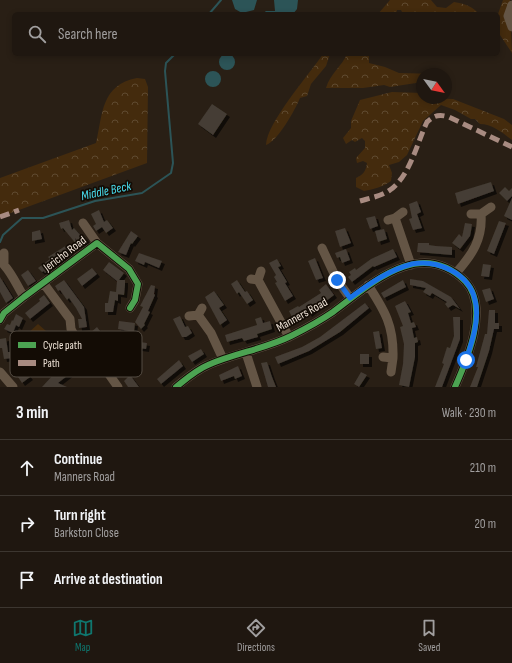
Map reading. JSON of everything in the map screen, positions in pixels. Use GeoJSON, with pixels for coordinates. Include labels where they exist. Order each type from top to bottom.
{"type":"FeatureCollection","features":[{"type":"Feature","properties":{"kind":"street"},"geometry":{"type":"LineString","coordinates":[[512,4],[508,16],[512,27]]}},
{"type":"Feature","properties":{"kind":"street"},"geometry":{"type":"LineString","coordinates":[[471,214],[481,214],[491,207]]}},
{"type":"Feature","properties":{"kind":"street"},"geometry":{"type":"LineString","coordinates":[[403,212],[391,219],[411,265]]}},
{"type":"Feature","properties":{"kind":"street"},"geometry":{"type":"LineString","coordinates":[[456,273],[476,248],[481,231],[481,214]]}},
{"type":"Feature","properties":{"kind":"street","name":"Jericho Road"},"geometry":{"type":"LineString","coordinates":[[83,223],[97,244],[129,269],[138,284],[134,300],[130,308]]}},
{"type":"Feature","properties":{"kind":"street","name":"Jericho Road"},"geometry":{"type":"LineString","coordinates":[[0,320],[4,313],[24,297],[44,284],[97,244]]}},
{"type":"Feature","properties":{"kind":"street"},"geometry":{"type":"LineString","coordinates":[[322,245],[337,280],[350,298]]}},
{"type":"Feature","properties":{"kind":"street"},"geometry":{"type":"LineString","coordinates":[[4,253],[4,265],[13,275],[15,284],[24,297]]}},
{"type":"Feature","properties":{"kind":"street","name":"Manners Road"},"geometry":{"type":"LineString","coordinates":[[176,387],[190,375],[223,359],[246,353],[290,337],[314,324],[368,285],[393,271],[411,265],[429,263],[445,267],[456,273],[471,290],[475,300],[476,313],[470,346],[455,387]]}},
{"type":"Feature","properties":{"kind":"street"},"geometry":{"type":"LineString","coordinates":[[257,277],[290,337]]}},
{"type":"Feature","properties":{"kind":"street"},"geometry":{"type":"LineString","coordinates":[[44,284],[70,319],[72,331]]}},
{"type":"Feature","properties":{"kind":"street"},"geometry":{"type":"LineString","coordinates":[[368,285],[383,308],[393,339],[391,372]]}},
{"type":"Feature","properties":{"kind":"street"},"geometry":{"type":"LineString","coordinates":[[196,313],[211,333],[223,359]]}},
{"type":"Feature","properties":{"kind":"street"},"geometry":{"type":"LineString","coordinates":[[246,353],[257,387]]}},
{"type":"Feature","properties":{"kind":"street"},"geometry":{"type":"LineString","coordinates":[[383,357],[393,358]]}},
{"type":"Feature","properties":{"kind":"street"},"geometry":{"type":"LineString","coordinates":[[0,372],[13,387]]}},
{"type":"Feature","properties":{"kind":"street"},"geometry":{"type":"LineString","coordinates":[[111,377],[118,387]]}},
{"type":"Feature","properties":{"kind":"green space"},"geometry":{"type":"Polygon","coordinates":[[[390,0],[431,0],[437,7],[446,8],[454,2],[468,6],[477,12],[402,12],[401,10],[397,10],[396,12],[380,12],[390,0]]]}},
{"type":"Feature","properties":{"kind":"green space"},"geometry":{"type":"Polygon","coordinates":[[[503,0],[510,0],[512,53],[500,35],[500,12],[499,12],[503,0]]]}},
{"type":"Feature","properties":{"kind":"green space"},"geometry":{"type":"Polygon","coordinates":[[[322,56],[329,56],[326,66],[311,84],[307,96],[300,98],[281,132],[276,138],[266,145],[268,135],[273,124],[322,56]]]}},
{"type":"Feature","properties":{"kind":"green space"},"geometry":{"type":"Polygon","coordinates":[[[346,56],[369,56],[369,63],[385,67],[399,73],[416,73],[416,83],[390,87],[384,85],[363,88],[326,88],[330,78],[346,56]]]}},
{"type":"Feature","properties":{"kind":"green space"},"geometry":{"type":"Polygon","coordinates":[[[137,78],[145,79],[148,87],[147,163],[0,217],[0,178],[96,143],[103,111],[110,94],[116,87],[137,78]]]}},
{"type":"Feature","properties":{"kind":"green space"},"geometry":{"type":"Polygon","coordinates":[[[392,92],[416,93],[416,104],[452,104],[453,99],[504,119],[512,125],[512,140],[493,127],[480,124],[475,119],[471,119],[455,110],[441,105],[423,121],[407,155],[399,162],[389,165],[392,173],[391,181],[375,189],[364,191],[356,187],[356,178],[361,176],[364,172],[367,163],[363,161],[357,163],[356,158],[365,148],[365,141],[362,138],[355,142],[352,140],[346,144],[343,138],[351,128],[351,121],[360,100],[392,92]]]}},
{"type":"Feature","properties":{"kind":"green space"},"geometry":{"type":"Polygon","coordinates":[[[38,324],[46,331],[30,331],[38,324]]]}},
{"type":"Feature","properties":{"kind":"water"},"geometry":{"type":"Polygon","coordinates":[[[232,0],[257,0],[254,10],[240,12],[235,9],[232,0]]]}},
{"type":"Feature","properties":{"kind":"water"},"geometry":{"type":"Polygon","coordinates":[[[274,0],[298,0],[297,9],[295,12],[265,12],[275,11],[274,0]]]}},
{"type":"Feature","properties":{"kind":"water"},"geometry":{"type":"Polygon","coordinates":[[[221,56],[233,56],[235,62],[233,68],[227,70],[221,68],[219,62],[221,56]]]}},
{"type":"Feature","properties":{"kind":"water"},"geometry":{"type":"Polygon","coordinates":[[[213,71],[219,73],[221,79],[219,85],[213,87],[207,85],[205,79],[207,73],[213,71]]]}},
{"type":"Feature","properties":{"kind":"building"},"geometry":{"type":"Polygon","coordinates":[[[212,104],[227,114],[213,135],[198,124],[212,104]]]}},
{"type":"Feature","properties":{"kind":"building"},"geometry":{"type":"Polygon","coordinates":[[[491,182],[494,191],[458,204],[455,193],[491,182]]]}},
{"type":"Feature","properties":{"kind":"building"},"geometry":{"type":"Polygon","coordinates":[[[505,187],[509,191],[512,188],[512,196],[507,201],[499,193],[505,187]]]}},
{"type":"Feature","properties":{"kind":"building"},"geometry":{"type":"Polygon","coordinates":[[[512,198],[512,220],[504,216],[512,198]]]}},
{"type":"Feature","properties":{"kind":"building"},"geometry":{"type":"Polygon","coordinates":[[[417,201],[421,212],[417,214],[422,228],[413,230],[409,219],[412,218],[409,204],[417,201]]]}},
{"type":"Feature","properties":{"kind":"building"},"geometry":{"type":"Polygon","coordinates":[[[99,210],[104,222],[107,220],[113,228],[106,233],[102,227],[96,231],[93,226],[96,224],[91,214],[99,210]]]}},
{"type":"Feature","properties":{"kind":"building"},"geometry":{"type":"Polygon","coordinates":[[[375,216],[378,226],[370,229],[366,218],[375,216]]]}},
{"type":"Feature","properties":{"kind":"building"},"geometry":{"type":"Polygon","coordinates":[[[69,220],[72,230],[74,228],[82,237],[84,236],[88,242],[82,247],[75,238],[77,245],[63,228],[61,229],[59,223],[69,220]]]}},
{"type":"Feature","properties":{"kind":"building"},"geometry":{"type":"Polygon","coordinates":[[[499,221],[506,223],[494,254],[487,251],[499,221]]]}},
{"type":"Feature","properties":{"kind":"building"},"geometry":{"type":"Polygon","coordinates":[[[465,223],[472,224],[471,231],[470,236],[460,249],[452,243],[459,234],[462,237],[465,223]]]}},
{"type":"Feature","properties":{"kind":"building"},"geometry":{"type":"Polygon","coordinates":[[[345,228],[351,243],[340,247],[335,231],[345,228]]]}},
{"type":"Feature","properties":{"kind":"building"},"geometry":{"type":"Polygon","coordinates":[[[384,229],[387,239],[378,242],[375,231],[384,229]]]}},
{"type":"Feature","properties":{"kind":"building"},"geometry":{"type":"Polygon","coordinates":[[[40,230],[42,239],[32,241],[32,232],[40,230]]]}},
{"type":"Feature","properties":{"kind":"building"},"geometry":{"type":"Polygon","coordinates":[[[131,231],[138,236],[132,244],[131,243],[126,255],[118,252],[131,231]]]}},
{"type":"Feature","properties":{"kind":"building"},"geometry":{"type":"Polygon","coordinates":[[[418,243],[429,243],[429,245],[452,247],[452,255],[417,252],[418,243]]]}},
{"type":"Feature","properties":{"kind":"building"},"geometry":{"type":"Polygon","coordinates":[[[67,245],[72,254],[67,258],[66,256],[45,273],[38,268],[50,259],[48,257],[67,245]]]}},
{"type":"Feature","properties":{"kind":"building"},"geometry":{"type":"Polygon","coordinates":[[[346,249],[350,260],[342,263],[340,257],[337,258],[335,253],[346,249]]]}},
{"type":"Feature","properties":{"kind":"building"},"geometry":{"type":"Polygon","coordinates":[[[393,249],[397,257],[374,267],[373,266],[352,282],[348,277],[351,275],[349,272],[355,268],[356,270],[371,259],[393,249]]]}},
{"type":"Feature","properties":{"kind":"building"},"geometry":{"type":"Polygon","coordinates":[[[139,253],[162,261],[159,268],[145,262],[144,265],[135,261],[139,253]]]}},
{"type":"Feature","properties":{"kind":"building"},"geometry":{"type":"Polygon","coordinates":[[[315,258],[323,278],[316,280],[308,261],[315,258]]]}},
{"type":"Feature","properties":{"kind":"building"},"geometry":{"type":"Polygon","coordinates":[[[277,259],[281,266],[278,267],[293,296],[285,301],[275,283],[277,282],[274,277],[276,275],[269,263],[277,259]]]}},
{"type":"Feature","properties":{"kind":"building"},"geometry":{"type":"Polygon","coordinates":[[[109,262],[124,273],[119,280],[125,280],[125,285],[124,295],[118,294],[118,301],[115,300],[113,312],[105,312],[105,303],[108,303],[110,291],[116,292],[117,281],[103,270],[109,262]]]}},
{"type":"Feature","properties":{"kind":"building"},"geometry":{"type":"Polygon","coordinates":[[[483,264],[491,265],[489,277],[481,276],[483,264]]]}},
{"type":"Feature","properties":{"kind":"building"},"geometry":{"type":"Polygon","coordinates":[[[92,268],[97,274],[82,286],[77,279],[92,268]]]}},
{"type":"Feature","properties":{"kind":"building"},"geometry":{"type":"Polygon","coordinates":[[[28,270],[36,281],[28,286],[21,275],[28,270]]]}},
{"type":"Feature","properties":{"kind":"building"},"geometry":{"type":"Polygon","coordinates":[[[0,277],[13,298],[6,303],[0,292],[0,277]]]}},
{"type":"Feature","properties":{"kind":"building"},"geometry":{"type":"Polygon","coordinates":[[[410,279],[423,281],[451,297],[460,309],[453,305],[448,308],[445,304],[447,302],[432,293],[430,296],[423,292],[426,288],[410,285],[410,279]]]}},
{"type":"Feature","properties":{"kind":"building"},"geometry":{"type":"Polygon","coordinates":[[[64,280],[84,307],[87,327],[79,328],[78,319],[82,319],[76,308],[69,298],[67,300],[55,286],[64,280]]]}},
{"type":"Feature","properties":{"kind":"building"},"geometry":{"type":"Polygon","coordinates":[[[237,280],[245,292],[247,291],[253,300],[247,304],[239,292],[237,294],[231,284],[237,280]]]}},
{"type":"Feature","properties":{"kind":"building"},"geometry":{"type":"Polygon","coordinates":[[[403,280],[406,287],[384,298],[381,293],[403,280]]]}},
{"type":"Feature","properties":{"kind":"building"},"geometry":{"type":"Polygon","coordinates":[[[326,284],[334,295],[309,314],[307,311],[293,319],[289,311],[298,306],[299,307],[321,293],[319,290],[326,284]]]}},
{"type":"Feature","properties":{"kind":"building"},"geometry":{"type":"Polygon","coordinates":[[[151,285],[155,286],[155,295],[148,311],[150,312],[144,324],[145,325],[141,329],[135,322],[143,307],[140,306],[151,285]]]}},
{"type":"Feature","properties":{"kind":"building"},"geometry":{"type":"Polygon","coordinates":[[[490,288],[494,299],[486,302],[482,290],[490,288]]]}},
{"type":"Feature","properties":{"kind":"building"},"geometry":{"type":"Polygon","coordinates":[[[214,291],[224,305],[219,308],[227,320],[220,325],[205,297],[214,291]]]}},
{"type":"Feature","properties":{"kind":"building"},"geometry":{"type":"Polygon","coordinates":[[[44,295],[50,303],[30,319],[25,313],[40,301],[39,299],[44,295]]]}},
{"type":"Feature","properties":{"kind":"building"},"geometry":{"type":"Polygon","coordinates":[[[405,301],[411,312],[408,313],[411,323],[414,322],[416,327],[412,328],[414,338],[417,337],[418,342],[415,343],[415,357],[409,387],[399,385],[403,364],[404,344],[400,327],[403,326],[395,306],[405,301]]]}},
{"type":"Feature","properties":{"kind":"building"},"geometry":{"type":"Polygon","coordinates":[[[365,303],[369,308],[340,332],[309,351],[278,364],[275,357],[302,347],[320,337],[365,303]]]}},
{"type":"Feature","properties":{"kind":"building"},"geometry":{"type":"Polygon","coordinates":[[[489,310],[495,310],[495,323],[499,323],[499,329],[494,329],[489,351],[477,387],[470,387],[478,367],[476,367],[485,334],[487,334],[489,310]]]}},
{"type":"Feature","properties":{"kind":"building"},"geometry":{"type":"Polygon","coordinates":[[[16,314],[23,318],[19,327],[16,325],[14,331],[10,332],[4,329],[7,324],[10,325],[12,320],[13,321],[16,314]]]}},
{"type":"Feature","properties":{"kind":"building"},"geometry":{"type":"Polygon","coordinates":[[[180,316],[185,327],[188,326],[192,333],[186,337],[182,337],[173,319],[180,316]]]}},
{"type":"Feature","properties":{"kind":"building"},"geometry":{"type":"Polygon","coordinates":[[[261,317],[263,323],[270,321],[272,329],[257,334],[258,337],[244,341],[242,338],[227,342],[225,335],[257,325],[255,319],[261,317]]]}},
{"type":"Feature","properties":{"kind":"building"},"geometry":{"type":"Polygon","coordinates":[[[453,317],[460,317],[460,339],[442,387],[435,387],[444,364],[442,363],[447,347],[450,348],[454,336],[453,317]]]}},
{"type":"Feature","properties":{"kind":"building"},"geometry":{"type":"Polygon","coordinates":[[[119,321],[135,323],[134,331],[118,329],[119,321]]]}},
{"type":"Feature","properties":{"kind":"building"},"geometry":{"type":"Polygon","coordinates":[[[97,327],[100,331],[92,331],[97,327]]]}},
{"type":"Feature","properties":{"kind":"building"},"geometry":{"type":"Polygon","coordinates":[[[379,331],[382,348],[376,349],[373,332],[379,331]]]}},
{"type":"Feature","properties":{"kind":"building"},"geometry":{"type":"Polygon","coordinates":[[[6,338],[8,352],[10,352],[10,358],[4,359],[2,348],[0,348],[0,339],[6,338]]]}},
{"type":"Feature","properties":{"kind":"building"},"geometry":{"type":"Polygon","coordinates":[[[142,342],[147,343],[146,349],[142,348],[142,342]]]}},
{"type":"Feature","properties":{"kind":"building"},"geometry":{"type":"Polygon","coordinates":[[[201,349],[204,354],[192,362],[188,356],[201,349]]]}},
{"type":"Feature","properties":{"kind":"building"},"geometry":{"type":"Polygon","coordinates":[[[360,354],[369,354],[369,364],[360,364],[360,354]]]}},
{"type":"Feature","properties":{"kind":"building"},"geometry":{"type":"Polygon","coordinates":[[[179,360],[183,366],[161,384],[157,379],[179,360]]]}},
{"type":"Feature","properties":{"kind":"building"},"geometry":{"type":"Polygon","coordinates":[[[267,362],[276,387],[268,387],[261,363],[267,362]]]}},
{"type":"Feature","properties":{"kind":"building"},"geometry":{"type":"Polygon","coordinates":[[[238,366],[242,376],[235,379],[234,376],[221,381],[219,375],[238,366]]]}},
{"type":"Feature","properties":{"kind":"building"},"geometry":{"type":"Polygon","coordinates":[[[361,372],[367,375],[359,387],[354,384],[361,372]]]}},
{"type":"Feature","properties":{"kind":"building"},"geometry":{"type":"Polygon","coordinates":[[[18,377],[30,377],[22,383],[18,377]]]}},
{"type":"Feature","properties":{"kind":"building"},"geometry":{"type":"Polygon","coordinates":[[[51,377],[66,377],[58,383],[67,387],[42,387],[51,377]]]}},
{"type":"Feature","properties":{"kind":"building"},"geometry":{"type":"Polygon","coordinates":[[[128,377],[132,377],[139,387],[128,387],[124,381],[128,377]]]}},
{"type":"Feature","properties":{"kind":"waterway","name":"Middle Beck"},"geometry":{"type":"LineString","coordinates":[[211,12],[221,0]]}},
{"type":"Feature","properties":{"kind":"waterway","name":"Middle Beck"},"geometry":{"type":"LineString","coordinates":[[0,242],[3,235],[22,218],[43,218],[95,201],[142,193],[171,173],[173,163],[165,71],[166,63],[173,56]]}},
{"type":"Feature","properties":{"kind":"marked path"},"geometry":{"type":"LineString","coordinates":[[360,201],[383,194],[397,184],[408,168],[427,122],[440,115],[449,117],[512,147]]}},
{"type":"Feature","properties":{"kind":"marked path"},"geometry":{"type":"LineString","coordinates":[[0,217],[19,210]]}},
{"type":"Feature","properties":{"kind":"cycle path"},"geometry":{"type":"LineString","coordinates":[[0,320],[4,313],[24,297],[97,243],[129,269],[138,284],[135,300],[130,308]]}},
{"type":"Feature","properties":{"kind":"cycle path"},"geometry":{"type":"LineString","coordinates":[[176,387],[195,372],[208,365],[260,348],[307,328],[323,319],[363,289],[396,270],[413,264],[431,263],[448,269],[465,281],[472,292],[476,305],[474,334],[465,363],[455,387]]}},
{"type":"Feature","properties":{"kind":"route"},"geometry":{"type":"LineString","coordinates":[[337,280],[350,298],[368,285],[393,271],[419,263],[429,263],[445,267],[456,273],[471,290],[475,300],[476,313],[474,329],[466,360]]}}]}
